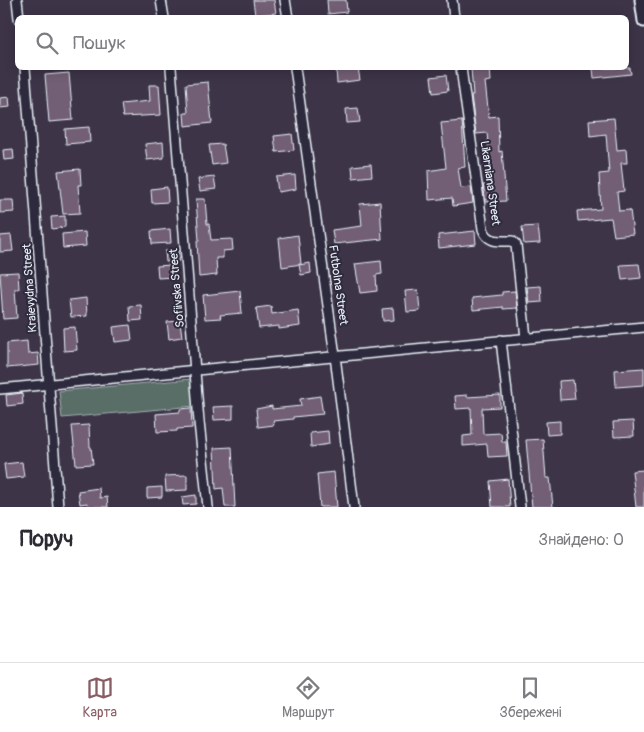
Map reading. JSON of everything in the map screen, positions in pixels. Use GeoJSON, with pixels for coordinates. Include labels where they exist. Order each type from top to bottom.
{"type":"FeatureCollection","features":[{"type":"Feature","properties":{"kind":"street"},"geometry":{"type":"LineString","coordinates":[[17,0],[19,15]]}},
{"type":"Feature","properties":{"kind":"street"},"geometry":{"type":"LineString","coordinates":[[161,0],[164,15]]}},
{"type":"Feature","properties":{"kind":"street"},"geometry":{"type":"LineString","coordinates":[[285,0],[288,15]]}},
{"type":"Feature","properties":{"kind":"street"},"geometry":{"type":"LineString","coordinates":[[452,0],[454,15]]}},
{"type":"Feature","properties":{"kind":"street"},"geometry":{"type":"LineString","coordinates":[[642,0],[644,21]]}},
{"type":"Feature","properties":{"kind":"street","name":"Kraievydna Street"},"geometry":{"type":"LineString","coordinates":[[25,70],[58,507]]}},
{"type":"Feature","properties":{"kind":"street","name":"Sofiivska Street"},"geometry":{"type":"LineString","coordinates":[[171,70],[208,507]]}},
{"type":"Feature","properties":{"kind":"street","name":"Futbolna Street"},"geometry":{"type":"LineString","coordinates":[[294,70],[335,356],[354,507]]}},
{"type":"Feature","properties":{"kind":"street","name":"Likarniana Street"},"geometry":{"type":"LineString","coordinates":[[461,70],[483,229],[486,236],[492,241],[512,241],[516,245],[526,338]]}},
{"type":"Feature","properties":{"kind":"street"},"geometry":{"type":"LineString","coordinates":[[0,389],[644,327]]}},
{"type":"Feature","properties":{"kind":"street"},"geometry":{"type":"LineString","coordinates":[[501,340],[520,507]]}},
{"type":"Feature","properties":{"kind":"green space"},"geometry":{"type":"Polygon","coordinates":[[[192,379],[194,406],[62,418],[59,391],[192,379]]]}},
{"type":"Feature","properties":{"kind":"building"},"geometry":{"type":"Polygon","coordinates":[[[253,0],[274,0],[276,13],[255,15],[253,0]]]}},
{"type":"Feature","properties":{"kind":"building"},"geometry":{"type":"Polygon","coordinates":[[[327,0],[346,0],[347,12],[328,14],[327,0]]]}},
{"type":"Feature","properties":{"kind":"building"},"geometry":{"type":"Polygon","coordinates":[[[630,68],[631,74],[594,78],[593,70],[629,70],[630,68]]]}},
{"type":"Feature","properties":{"kind":"building"},"geometry":{"type":"Polygon","coordinates":[[[336,70],[358,70],[360,80],[337,83],[336,70]]]}},
{"type":"Feature","properties":{"kind":"building"},"geometry":{"type":"Polygon","coordinates":[[[471,70],[490,70],[491,81],[485,82],[489,117],[498,116],[499,152],[502,151],[506,201],[486,202],[483,185],[487,185],[484,153],[489,152],[487,133],[476,134],[471,95],[473,95],[471,70]]]}},
{"type":"Feature","properties":{"kind":"building"},"geometry":{"type":"Polygon","coordinates":[[[69,73],[73,120],[49,122],[45,75],[69,73]]]}},
{"type":"Feature","properties":{"kind":"building"},"geometry":{"type":"Polygon","coordinates":[[[446,75],[448,91],[433,93],[431,77],[446,75]]]}},
{"type":"Feature","properties":{"kind":"building"},"geometry":{"type":"Polygon","coordinates":[[[208,82],[212,123],[185,126],[184,113],[188,113],[186,84],[208,82]]]}},
{"type":"Feature","properties":{"kind":"building"},"geometry":{"type":"Polygon","coordinates":[[[149,85],[159,85],[161,115],[123,117],[121,104],[150,101],[149,85]]]}},
{"type":"Feature","properties":{"kind":"building"},"geometry":{"type":"Polygon","coordinates":[[[9,97],[10,107],[0,108],[0,98],[9,97]]]}},
{"type":"Feature","properties":{"kind":"building"},"geometry":{"type":"Polygon","coordinates":[[[358,108],[360,122],[347,123],[346,109],[358,108]]]}},
{"type":"Feature","properties":{"kind":"building"},"geometry":{"type":"Polygon","coordinates":[[[614,118],[617,150],[626,149],[627,163],[621,163],[624,191],[617,192],[619,211],[630,210],[633,234],[614,236],[611,218],[578,221],[577,211],[601,209],[599,174],[609,173],[606,134],[590,136],[589,120],[614,118]]]}},
{"type":"Feature","properties":{"kind":"building"},"geometry":{"type":"Polygon","coordinates":[[[462,121],[465,167],[458,168],[461,188],[471,187],[473,203],[453,206],[452,198],[429,200],[428,171],[446,168],[441,123],[462,121]]]}},
{"type":"Feature","properties":{"kind":"building"},"geometry":{"type":"Polygon","coordinates":[[[89,127],[90,142],[66,144],[65,129],[89,127]]]}},
{"type":"Feature","properties":{"kind":"building"},"geometry":{"type":"Polygon","coordinates":[[[292,134],[294,150],[276,152],[274,136],[292,134]]]}},
{"type":"Feature","properties":{"kind":"building"},"geometry":{"type":"Polygon","coordinates":[[[163,142],[164,158],[147,160],[145,144],[163,142]]]}},
{"type":"Feature","properties":{"kind":"building"},"geometry":{"type":"Polygon","coordinates":[[[223,144],[226,163],[212,165],[209,145],[223,144]]]}},
{"type":"Feature","properties":{"kind":"building"},"geometry":{"type":"Polygon","coordinates":[[[13,149],[14,159],[4,160],[3,150],[13,149]]]}},
{"type":"Feature","properties":{"kind":"building"},"geometry":{"type":"Polygon","coordinates":[[[371,164],[372,176],[353,178],[352,166],[371,164]]]}},
{"type":"Feature","properties":{"kind":"building"},"geometry":{"type":"Polygon","coordinates":[[[80,169],[81,185],[78,185],[80,213],[63,214],[58,171],[80,169]]]}},
{"type":"Feature","properties":{"kind":"building"},"geometry":{"type":"Polygon","coordinates":[[[295,175],[296,189],[278,192],[276,177],[295,175]]]}},
{"type":"Feature","properties":{"kind":"building"},"geometry":{"type":"Polygon","coordinates":[[[214,177],[216,189],[200,191],[198,179],[214,177]]]}},
{"type":"Feature","properties":{"kind":"building"},"geometry":{"type":"Polygon","coordinates":[[[167,187],[168,202],[152,203],[151,189],[167,187]]]}},
{"type":"Feature","properties":{"kind":"building"},"geometry":{"type":"Polygon","coordinates":[[[196,199],[205,199],[207,224],[209,224],[211,240],[232,239],[233,250],[223,251],[223,258],[216,258],[217,275],[199,277],[196,199]]]}},
{"type":"Feature","properties":{"kind":"building"},"geometry":{"type":"Polygon","coordinates":[[[0,200],[13,200],[14,212],[0,213],[0,200]]]}},
{"type":"Feature","properties":{"kind":"building"},"geometry":{"type":"Polygon","coordinates":[[[380,202],[382,239],[334,244],[332,230],[362,226],[360,204],[380,202]]]}},
{"type":"Feature","properties":{"kind":"building"},"geometry":{"type":"Polygon","coordinates":[[[65,216],[65,227],[52,229],[51,217],[65,216]]]}},
{"type":"Feature","properties":{"kind":"building"},"geometry":{"type":"Polygon","coordinates":[[[538,226],[540,243],[524,244],[522,227],[538,226]]]}},
{"type":"Feature","properties":{"kind":"building"},"geometry":{"type":"Polygon","coordinates":[[[170,229],[171,243],[152,244],[151,231],[170,229]]]}},
{"type":"Feature","properties":{"kind":"building"},"geometry":{"type":"Polygon","coordinates":[[[475,231],[476,244],[439,248],[438,235],[475,231]]]}},
{"type":"Feature","properties":{"kind":"building"},"geometry":{"type":"Polygon","coordinates":[[[85,232],[86,246],[63,248],[62,234],[85,232]]]}},
{"type":"Feature","properties":{"kind":"building"},"geometry":{"type":"Polygon","coordinates":[[[11,235],[13,251],[0,252],[0,236],[11,235]]]}},
{"type":"Feature","properties":{"kind":"building"},"geometry":{"type":"Polygon","coordinates":[[[298,235],[301,264],[282,267],[279,238],[298,235]]]}},
{"type":"Feature","properties":{"kind":"building"},"geometry":{"type":"Polygon","coordinates":[[[178,250],[179,261],[166,262],[165,251],[178,250]]]}},
{"type":"Feature","properties":{"kind":"building"},"geometry":{"type":"Polygon","coordinates":[[[381,261],[382,274],[376,275],[377,291],[360,293],[355,264],[381,261]]]}},
{"type":"Feature","properties":{"kind":"building"},"geometry":{"type":"Polygon","coordinates":[[[310,263],[311,273],[301,275],[299,265],[310,263]]]}},
{"type":"Feature","properties":{"kind":"building"},"geometry":{"type":"Polygon","coordinates":[[[639,264],[641,278],[622,280],[620,265],[639,264]]]}},
{"type":"Feature","properties":{"kind":"building"},"geometry":{"type":"Polygon","coordinates":[[[172,265],[173,277],[158,278],[157,266],[172,265]]]}},
{"type":"Feature","properties":{"kind":"building"},"geometry":{"type":"Polygon","coordinates":[[[18,272],[19,289],[15,289],[17,318],[3,319],[0,273],[18,272]]]}},
{"type":"Feature","properties":{"kind":"building"},"geometry":{"type":"Polygon","coordinates":[[[541,286],[542,302],[529,303],[527,287],[541,286]]]}},
{"type":"Feature","properties":{"kind":"building"},"geometry":{"type":"Polygon","coordinates":[[[418,290],[420,311],[407,312],[405,291],[418,290]]]}},
{"type":"Feature","properties":{"kind":"building"},"geometry":{"type":"Polygon","coordinates":[[[240,291],[242,313],[220,315],[221,318],[205,319],[203,295],[240,291]]]}},
{"type":"Feature","properties":{"kind":"building"},"geometry":{"type":"Polygon","coordinates":[[[515,291],[517,308],[503,309],[503,307],[473,310],[472,298],[502,295],[502,292],[515,291]]]}},
{"type":"Feature","properties":{"kind":"building"},"geometry":{"type":"Polygon","coordinates":[[[86,298],[87,316],[71,317],[69,300],[86,298]]]}},
{"type":"Feature","properties":{"kind":"building"},"geometry":{"type":"Polygon","coordinates":[[[141,305],[142,320],[130,321],[129,306],[141,305]]]}},
{"type":"Feature","properties":{"kind":"building"},"geometry":{"type":"Polygon","coordinates":[[[271,306],[272,314],[298,310],[300,326],[279,329],[279,326],[259,328],[256,308],[271,306]]]}},
{"type":"Feature","properties":{"kind":"building"},"geometry":{"type":"Polygon","coordinates":[[[393,308],[394,320],[383,321],[382,309],[393,308]]]}},
{"type":"Feature","properties":{"kind":"building"},"geometry":{"type":"Polygon","coordinates":[[[180,321],[182,337],[169,339],[167,322],[180,321]]]}},
{"type":"Feature","properties":{"kind":"building"},"geometry":{"type":"Polygon","coordinates":[[[130,325],[132,340],[115,342],[113,327],[130,325]]]}},
{"type":"Feature","properties":{"kind":"building"},"geometry":{"type":"Polygon","coordinates":[[[75,327],[77,350],[64,351],[63,328],[75,327]]]}},
{"type":"Feature","properties":{"kind":"building"},"geometry":{"type":"Polygon","coordinates":[[[27,341],[28,354],[38,353],[39,365],[7,368],[7,343],[27,341]]]}},
{"type":"Feature","properties":{"kind":"building"},"geometry":{"type":"Polygon","coordinates":[[[644,368],[644,385],[616,387],[615,370],[644,368]]]}},
{"type":"Feature","properties":{"kind":"building"},"geometry":{"type":"Polygon","coordinates":[[[573,380],[575,399],[560,400],[559,381],[573,380]]]}},
{"type":"Feature","properties":{"kind":"building"},"geometry":{"type":"Polygon","coordinates":[[[22,393],[23,404],[7,406],[6,395],[22,393]]]}},
{"type":"Feature","properties":{"kind":"building"},"geometry":{"type":"Polygon","coordinates":[[[467,395],[467,397],[500,395],[500,407],[482,408],[483,434],[501,433],[502,442],[506,442],[507,456],[488,457],[487,444],[463,446],[463,436],[472,435],[471,408],[456,409],[455,396],[467,395]]]}},
{"type":"Feature","properties":{"kind":"building"},"geometry":{"type":"Polygon","coordinates":[[[320,396],[323,414],[273,421],[274,425],[258,427],[256,409],[272,406],[272,409],[301,406],[300,399],[320,396]]]}},
{"type":"Feature","properties":{"kind":"building"},"geometry":{"type":"Polygon","coordinates":[[[233,406],[233,419],[214,420],[213,407],[233,406]]]}},
{"type":"Feature","properties":{"kind":"building"},"geometry":{"type":"Polygon","coordinates":[[[191,408],[192,428],[157,432],[156,414],[180,412],[180,409],[191,408]]]}},
{"type":"Feature","properties":{"kind":"building"},"geometry":{"type":"Polygon","coordinates":[[[560,421],[560,434],[547,435],[546,422],[560,421]]]}},
{"type":"Feature","properties":{"kind":"building"},"geometry":{"type":"Polygon","coordinates":[[[633,421],[634,436],[614,437],[613,422],[633,421]]]}},
{"type":"Feature","properties":{"kind":"building"},"geometry":{"type":"Polygon","coordinates":[[[89,425],[93,464],[76,465],[72,426],[89,425]]]}},
{"type":"Feature","properties":{"kind":"building"},"geometry":{"type":"Polygon","coordinates":[[[328,431],[329,444],[311,447],[310,433],[328,431]]]}},
{"type":"Feature","properties":{"kind":"building"},"geometry":{"type":"Polygon","coordinates":[[[543,439],[546,478],[550,478],[553,507],[532,507],[526,440],[543,439]]]}},
{"type":"Feature","properties":{"kind":"building"},"geometry":{"type":"Polygon","coordinates":[[[232,447],[235,507],[225,507],[223,488],[216,489],[214,448],[232,447]]]}},
{"type":"Feature","properties":{"kind":"building"},"geometry":{"type":"Polygon","coordinates":[[[22,462],[24,477],[6,479],[4,464],[22,462]]]}},
{"type":"Feature","properties":{"kind":"building"},"geometry":{"type":"Polygon","coordinates":[[[644,470],[644,507],[636,507],[632,471],[644,470]]]}},
{"type":"Feature","properties":{"kind":"building"},"geometry":{"type":"Polygon","coordinates":[[[334,472],[337,507],[320,507],[317,474],[334,472]]]}},
{"type":"Feature","properties":{"kind":"building"},"geometry":{"type":"Polygon","coordinates":[[[187,475],[187,490],[166,491],[165,476],[187,475]]]}},
{"type":"Feature","properties":{"kind":"building"},"geometry":{"type":"Polygon","coordinates":[[[508,479],[510,507],[492,507],[490,481],[508,479]]]}},
{"type":"Feature","properties":{"kind":"building"},"geometry":{"type":"Polygon","coordinates":[[[162,487],[162,497],[147,498],[147,488],[162,487]]]}},
{"type":"Feature","properties":{"kind":"building"},"geometry":{"type":"Polygon","coordinates":[[[99,488],[100,498],[107,497],[108,507],[88,507],[87,503],[80,504],[78,491],[99,488]]]}},
{"type":"Feature","properties":{"kind":"building"},"geometry":{"type":"Polygon","coordinates":[[[196,495],[196,504],[183,505],[182,497],[196,495]]]}}]}
